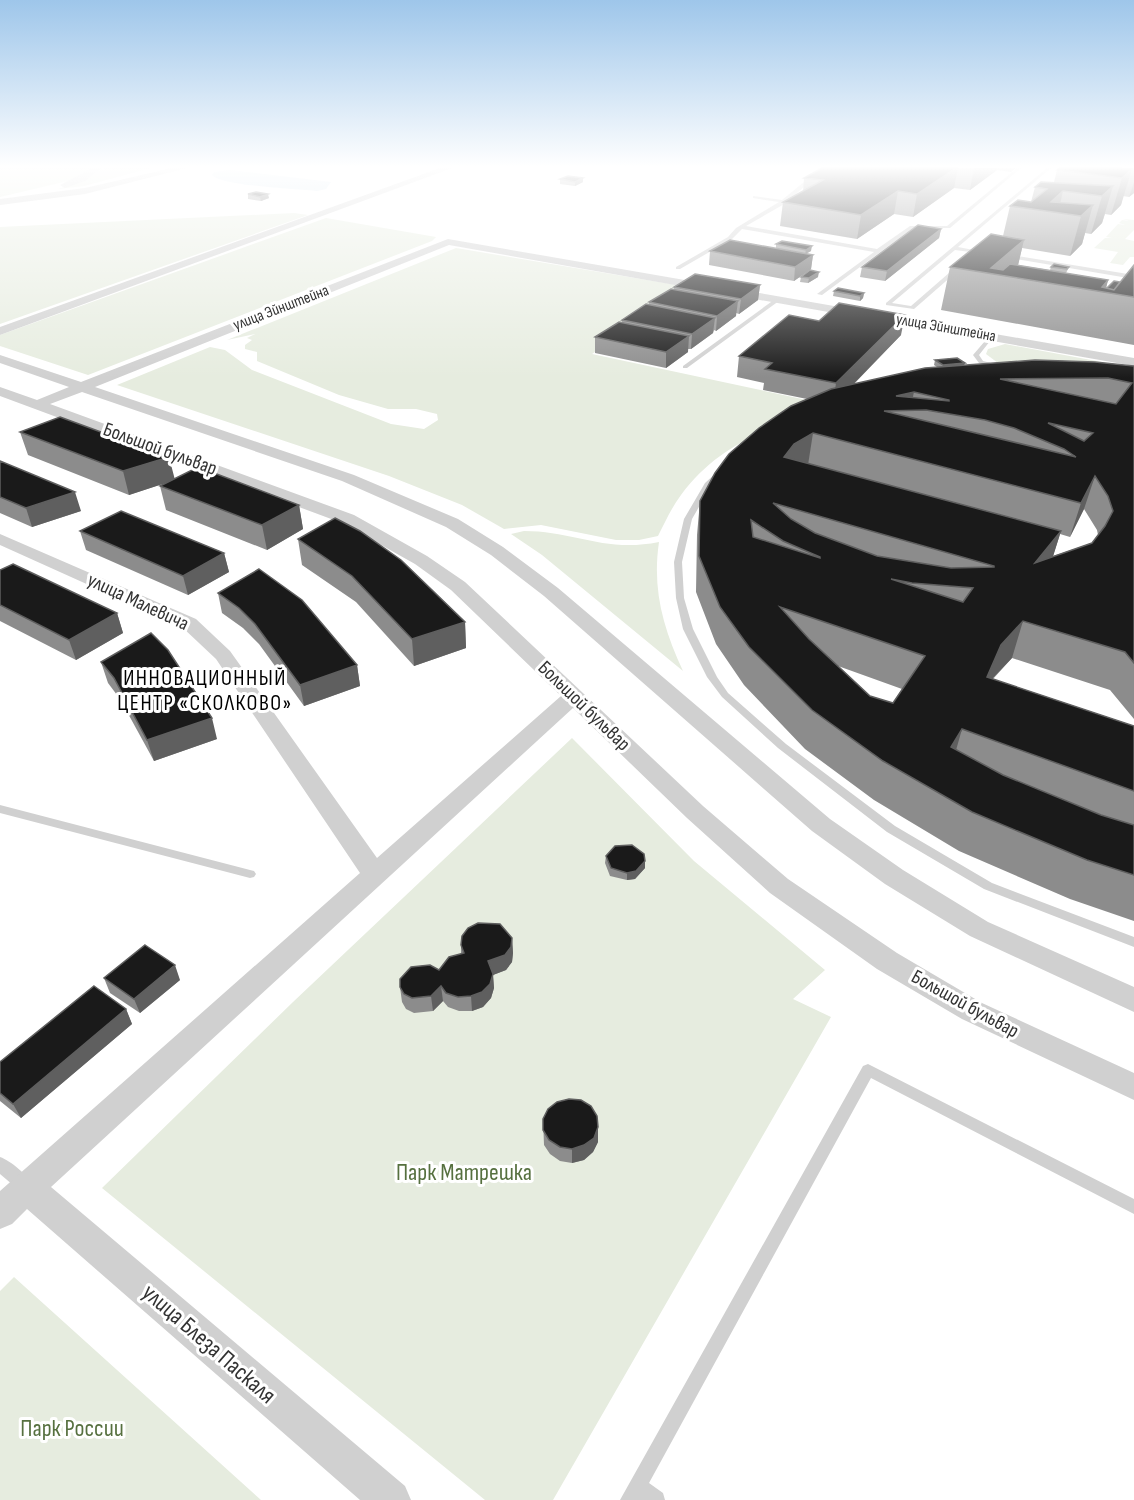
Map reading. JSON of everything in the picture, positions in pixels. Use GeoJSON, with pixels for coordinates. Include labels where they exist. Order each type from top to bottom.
{"type":"FeatureCollection","features":[{"type":"Feature","properties":{"kind":"street"},"geometry":{"type":"LineString","coordinates":[[0,331],[256,238]]}},
{"type":"Feature","properties":{"kind":"street","name":"улица Эйнштейна"},"geometry":{"type":"LineString","coordinates":[[36,405],[448,242],[780,298],[1134,362]]}},
{"type":"Feature","properties":{"kind":"street","name":"Большой бульвар"},"geometry":{"type":"LineString","coordinates":[[0,359],[348,478],[452,523],[497,551],[551,592],[821,825],[894,877],[980,929],[1134,1000]]}},
{"type":"Feature","properties":{"kind":"street","name":"Большой бульвар"},"geometry":{"type":"LineString","coordinates":[[0,391],[348,519],[422,560],[458,586],[695,812],[779,886],[887,961],[972,1011],[1134,1087]]}},
{"type":"Feature","properties":{"kind":"street","name":"улица Малевича"},"geometry":{"type":"LineString","coordinates":[[0,539],[189,623],[223,655],[374,874]]}},
{"type":"Feature","properties":{"kind":"street"},"geometry":{"type":"LineString","coordinates":[[9,1189],[374,874],[574,696]]}},
{"type":"Feature","properties":{"kind":"street","name":"улица Блеза Паскаля"},"geometry":{"type":"LineString","coordinates":[[9,1189],[390,1500]]}},
{"type":"Feature","properties":{"kind":"lane"},"geometry":{"type":"LineString","coordinates":[[678,268],[730,238]]}},
{"type":"Feature","properties":{"kind":"lane"},"geometry":{"type":"LineString","coordinates":[[804,238],[878,251]]}},
{"type":"Feature","properties":{"kind":"lane"},"geometry":{"type":"LineString","coordinates":[[820,294],[896,238]]}},
{"type":"Feature","properties":{"kind":"lane"},"geometry":{"type":"LineString","coordinates":[[962,264],[912,308],[888,304],[966,238]]}},
{"type":"Feature","properties":{"kind":"lane"},"geometry":{"type":"LineString","coordinates":[[954,248],[990,254]]}},
{"type":"Feature","properties":{"kind":"lane"},"geometry":{"type":"LineString","coordinates":[[970,259],[978,252]]}},
{"type":"Feature","properties":{"kind":"lane"},"geometry":{"type":"LineString","coordinates":[[1001,256],[1131,277]]}},
{"type":"Feature","properties":{"kind":"lane"},"geometry":{"type":"LineString","coordinates":[[1125,283],[1131,277],[1134,269]]}},
{"type":"Feature","properties":{"kind":"lane"},"geometry":{"type":"LineString","coordinates":[[685,367],[780,298]]}},
{"type":"Feature","properties":{"kind":"lane"},"geometry":{"type":"LineString","coordinates":[[991,336],[976,355],[981,362],[1007,369]]}},
{"type":"Feature","properties":{"kind":"lane"},"geometry":{"type":"LineString","coordinates":[[728,466],[708,485],[688,519],[678,562],[680,598],[688,629],[712,677],[725,695],[791,753],[891,829],[988,886],[1134,942]]}},
{"type":"Feature","properties":{"kind":"lane"},"geometry":{"type":"LineString","coordinates":[[0,809],[250,874]]}},
{"type":"Feature","properties":{"kind":"lane"},"geometry":{"type":"LineString","coordinates":[[656,1500],[633,1493],[868,1070],[1134,1207]]}},
{"type":"Feature","properties":{"kind":"green space"},"geometry":{"type":"Polygon","coordinates":[[[0,238],[243,238],[0,324],[0,238]]]}},
{"type":"Feature","properties":{"kind":"green space"},"geometry":{"type":"Polygon","coordinates":[[[270,238],[435,238],[88,375],[0,346],[0,335],[270,238]]]}},
{"type":"Feature","properties":{"kind":"green space"},"geometry":{"type":"Polygon","coordinates":[[[1105,238],[1126,238],[1134,241],[1134,257],[1130,257],[1123,265],[1110,263],[1118,252],[1094,248],[1105,238]]]}},
{"type":"Feature","properties":{"kind":"green space"},"geometry":{"type":"Polygon","coordinates":[[[456,248],[689,287],[592,354],[835,406],[750,438],[714,461],[681,495],[658,536],[639,540],[616,540],[541,525],[504,529],[462,505],[389,476],[117,385],[210,347],[225,350],[252,370],[391,424],[424,429],[438,420],[437,414],[416,409],[388,409],[339,395],[257,361],[257,352],[245,349],[245,345],[252,340],[247,338],[255,334],[227,340],[456,248]]]}},
{"type":"Feature","properties":{"kind":"green space"},"geometry":{"type":"Polygon","coordinates":[[[1005,344],[1134,368],[998,363],[986,354],[988,349],[1005,344]]]}},
{"type":"Feature","properties":{"kind":"green space"},"geometry":{"type":"Polygon","coordinates":[[[524,531],[559,534],[622,545],[659,542],[658,592],[665,624],[683,671],[542,555],[511,534],[524,531]]]}},
{"type":"Feature","properties":{"kind":"green space","name":"Парк Матрешка"},"geometry":{"type":"Polygon","coordinates":[[[572,738],[694,861],[825,970],[793,999],[831,1017],[553,1500],[485,1500],[102,1188],[293,1002],[572,738]]]}},
{"type":"Feature","properties":{"kind":"green space","name":"Парк России"},"geometry":{"type":"Polygon","coordinates":[[[14,1277],[261,1500],[0,1500],[0,1291],[14,1277]]]}},
{"type":"Feature","properties":{"kind":"building"},"geometry":{"type":"Polygon","coordinates":[[[901,238],[929,238],[887,271],[862,267],[901,238]]]}},
{"type":"Feature","properties":{"kind":"building"},"geometry":{"type":"Polygon","coordinates":[[[986,238],[1013,238],[1024,240],[991,268],[1003,270],[1010,264],[1108,280],[1102,287],[1114,290],[1134,265],[1134,297],[950,267],[986,238]]]}},
{"type":"Feature","properties":{"kind":"building"},"geometry":{"type":"Polygon","coordinates":[[[730,240],[813,255],[795,267],[710,251],[730,240]]]}},
{"type":"Feature","properties":{"kind":"building"},"geometry":{"type":"Polygon","coordinates":[[[782,241],[812,246],[806,250],[776,244],[782,241]]]}},
{"type":"Feature","properties":{"kind":"building"},"geometry":{"type":"Polygon","coordinates":[[[1054,264],[1069,267],[1067,269],[1051,267],[1054,264]]]}},
{"type":"Feature","properties":{"kind":"building"},"geometry":{"type":"Polygon","coordinates":[[[810,270],[819,272],[809,278],[801,277],[810,270]]]}},
{"type":"Feature","properties":{"kind":"building"},"geometry":{"type":"Polygon","coordinates":[[[695,274],[760,285],[741,299],[674,287],[695,274]]]}},
{"type":"Feature","properties":{"kind":"building"},"geometry":{"type":"Polygon","coordinates":[[[1114,281],[1120,282],[1114,290],[1107,288],[1114,281]]]}},
{"type":"Feature","properties":{"kind":"building"},"geometry":{"type":"Polygon","coordinates":[[[838,288],[864,293],[860,296],[834,291],[838,288]]]}},
{"type":"Feature","properties":{"kind":"building"},"geometry":{"type":"Polygon","coordinates":[[[671,289],[738,301],[717,316],[649,302],[671,289]]]}},
{"type":"Feature","properties":{"kind":"building"},"geometry":{"type":"Polygon","coordinates":[[[839,303],[905,315],[836,383],[765,369],[772,363],[739,356],[789,315],[819,321],[839,303]]]}},
{"type":"Feature","properties":{"kind":"building"},"geometry":{"type":"Polygon","coordinates":[[[646,304],[715,318],[692,334],[622,320],[646,304]]]}},
{"type":"Feature","properties":{"kind":"building"},"geometry":{"type":"Polygon","coordinates":[[[619,322],[689,336],[666,352],[595,337],[619,322]]]}},
{"type":"Feature","properties":{"kind":"building"},"geometry":{"type":"Polygon","coordinates":[[[957,358],[965,363],[943,365],[935,360],[957,358]]]}},
{"type":"Feature","properties":{"kind":"building"},"geometry":{"type":"Polygon","coordinates":[[[1035,360],[1134,366],[1134,663],[1125,652],[1023,621],[1001,645],[987,677],[1134,726],[1134,791],[962,729],[951,747],[1003,775],[1101,815],[1134,825],[1134,875],[1087,860],[972,812],[883,761],[812,710],[749,647],[720,607],[699,556],[700,501],[715,473],[729,454],[759,428],[791,406],[831,389],[925,368],[1035,360]],[[1108,378],[1000,379],[1116,404],[1132,383],[1108,378]],[[914,392],[896,396],[949,401],[914,392]],[[926,410],[884,411],[1076,457],[1064,449],[1014,428],[985,420],[926,410]],[[1048,423],[1084,441],[1093,433],[1049,423],[1048,423]],[[813,433],[794,444],[784,457],[1061,531],[1035,563],[1092,543],[1113,511],[1108,496],[1095,476],[1081,503],[813,433]],[[773,503],[791,519],[815,533],[877,556],[951,568],[994,567],[773,503]],[[751,520],[753,537],[820,558],[783,541],[751,520]],[[891,579],[963,602],[973,588],[891,579]],[[780,607],[809,639],[870,696],[893,703],[925,656],[780,607]]]}},
{"type":"Feature","properties":{"kind":"building"},"geometry":{"type":"Polygon","coordinates":[[[60,417],[169,457],[123,471],[20,432],[60,417]]]}},
{"type":"Feature","properties":{"kind":"building"},"geometry":{"type":"Polygon","coordinates":[[[0,461],[75,492],[26,508],[0,497],[0,461]]]}},
{"type":"Feature","properties":{"kind":"building"},"geometry":{"type":"Polygon","coordinates":[[[198,467],[299,505],[262,525],[160,486],[198,467]]]}},
{"type":"Feature","properties":{"kind":"building"},"geometry":{"type":"Polygon","coordinates":[[[121,511],[224,553],[183,576],[80,531],[121,511]]]}},
{"type":"Feature","properties":{"kind":"building"},"geometry":{"type":"Polygon","coordinates":[[[335,518],[360,531],[401,560],[465,622],[412,639],[352,576],[298,539],[335,518]]]}},
{"type":"Feature","properties":{"kind":"building"},"geometry":{"type":"Polygon","coordinates":[[[13,564],[117,613],[69,640],[0,605],[0,570],[13,564]]]}},
{"type":"Feature","properties":{"kind":"building"},"geometry":{"type":"Polygon","coordinates":[[[259,569],[302,600],[357,665],[300,685],[255,624],[239,608],[218,593],[259,569]]]}},
{"type":"Feature","properties":{"kind":"building"},"geometry":{"type":"Polygon","coordinates":[[[151,633],[168,650],[212,718],[147,740],[114,678],[101,662],[151,633]]]}},
{"type":"Feature","properties":{"kind":"building"},"geometry":{"type":"Polygon","coordinates":[[[632,845],[644,854],[645,861],[636,871],[627,873],[611,868],[606,856],[615,846],[632,845]]]}},
{"type":"Feature","properties":{"kind":"building"},"geometry":{"type":"Polygon","coordinates":[[[478,923],[500,924],[512,938],[511,947],[505,955],[488,961],[493,974],[490,984],[482,992],[458,997],[446,993],[441,986],[431,996],[412,998],[404,994],[400,987],[400,979],[411,967],[430,965],[439,970],[449,957],[464,953],[461,945],[462,936],[468,928],[478,923]]]}},
{"type":"Feature","properties":{"kind":"building"},"geometry":{"type":"Polygon","coordinates":[[[145,945],[175,965],[134,999],[104,978],[145,945]]]}},
{"type":"Feature","properties":{"kind":"building"},"geometry":{"type":"Polygon","coordinates":[[[94,986],[126,1009],[13,1104],[0,1093],[0,1062],[94,986]]]}},
{"type":"Feature","properties":{"kind":"building"},"geometry":{"type":"Polygon","coordinates":[[[569,1099],[581,1100],[591,1106],[597,1116],[598,1127],[594,1138],[572,1149],[560,1147],[549,1140],[543,1130],[543,1119],[548,1109],[557,1102],[569,1099]]]}},
{"type":"Feature","properties":{"kind":"district","name":"ИННОВАЦИОННЫЙ ЦЕНТР «СКОЛКОВО»"},"geometry":{"type":"Point","coordinates":[205,690]}}]}
